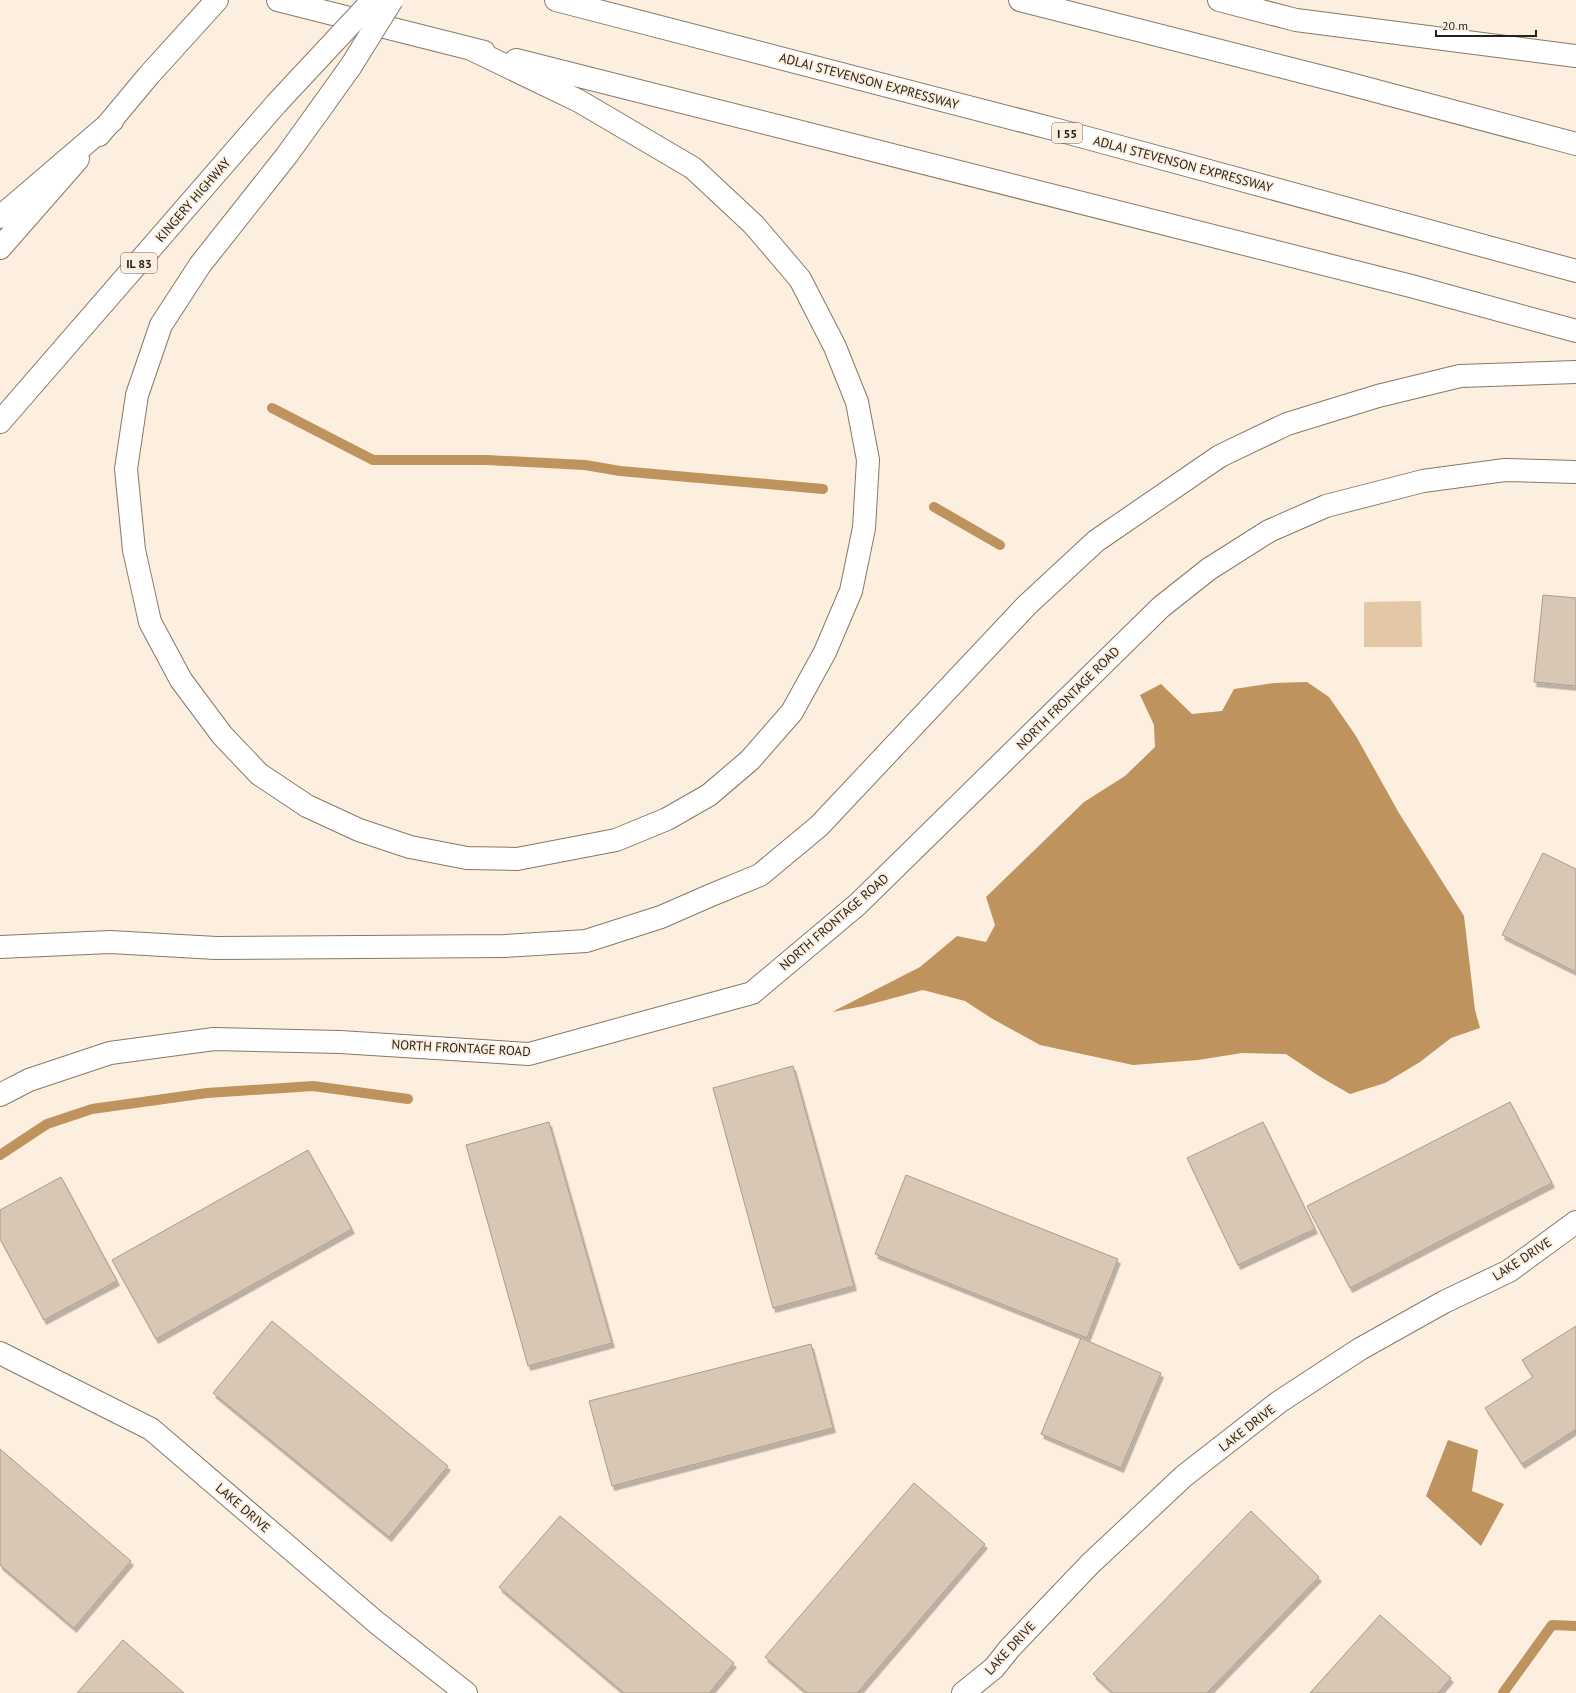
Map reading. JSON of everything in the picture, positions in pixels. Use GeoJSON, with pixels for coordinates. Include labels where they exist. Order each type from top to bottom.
{"type":"FeatureCollection","features":[{"type":"Feature","properties":{"kind":"main road"},"geometry":{"type":"LineString","coordinates":[[0,248],[217,0]]}},
{"type":"Feature","properties":{"kind":"main road"},"geometry":{"type":"LineString","coordinates":[[278,0],[1404,284],[1576,331]]}},
{"type":"Feature","properties":{"kind":"main road","name":"KINGERY HIGHWAY"},"geometry":{"type":"LineString","coordinates":[[0,422],[276,104],[373,0]]}},
{"type":"Feature","properties":{"kind":"main road"},"geometry":{"type":"LineString","coordinates":[[392,0],[351,66],[287,156],[200,265],[162,325],[137,395],[126,469],[134,550],[150,622],[181,680],[222,735],[259,774],[307,806],[359,830],[410,847],[467,858],[517,859],[616,840],[667,819],[709,795],[750,760],[792,712],[825,652],[851,591],[864,528],[868,460],[857,402],[835,348],[800,280],[754,225],[693,168],[579,101],[471,49]]}},
{"type":"Feature","properties":{"kind":"main road","name":"ADLAI STEVENSON EXPRESSWAY"},"geometry":{"type":"LineString","coordinates":[[556,0],[1069,133],[1576,271]]}},
{"type":"Feature","properties":{"kind":"main road"},"geometry":{"type":"LineString","coordinates":[[1020,0],[1361,87],[1576,144]]}},
{"type":"Feature","properties":{"kind":"main road"},"geometry":{"type":"LineString","coordinates":[[1219,0],[1296,20],[1576,56]]}},
{"type":"Feature","properties":{"kind":"main road"},"geometry":{"type":"LineString","coordinates":[[0,217],[112,121]]}},
{"type":"Feature","properties":{"kind":"main road"},"geometry":{"type":"LineString","coordinates":[[0,947],[110,942],[216,948],[505,946],[586,941],[661,917],[760,876],[819,826],[976,657],[1050,583],[1096,541],[1220,456],[1287,424],[1378,396],[1460,376],[1576,372]]}},
{"type":"Feature","properties":{"kind":"main road","name":"NORTH FRONTAGE ROAD"},"geometry":{"type":"LineString","coordinates":[[0,1095],[29,1080],[110,1053],[214,1039],[340,1042],[529,1054],[752,992],[858,904],[1160,607],[1209,569],[1269,531],[1326,506],[1423,480],[1505,470],[1576,472]]}},
{"type":"Feature","properties":{"kind":"main road","name":"LAKE DRIVE"},"geometry":{"type":"LineString","coordinates":[[963,1693],[994,1668],[1010,1648],[1090,1564],[1184,1476],[1279,1402],[1360,1349],[1444,1302],[1509,1271],[1576,1222]]}},
{"type":"Feature","properties":{"kind":"main road","name":"LAKE DRIVE"},"geometry":{"type":"LineString","coordinates":[[0,1353],[151,1429],[376,1623],[466,1693]]}},
{"type":"Feature","properties":{"kind":"shaded area"},"geometry":{"type":"Polygon","coordinates":[[[1421,601],[1422,647],[1364,647],[1364,602],[1421,601]]]}},
{"type":"Feature","properties":{"kind":"shaded area"},"geometry":{"type":"Polygon","coordinates":[[[1307,682],[1329,697],[1356,736],[1399,813],[1464,916],[1475,1010],[1480,1028],[1451,1038],[1420,1062],[1385,1083],[1350,1094],[1322,1078],[1286,1054],[1242,1053],[1198,1060],[1133,1065],[1040,1045],[991,1018],[965,1001],[923,990],[864,1006],[832,1012],[920,967],[957,936],[986,942],[995,925],[986,897],[1084,802],[1125,776],[1155,747],[1154,725],[1140,695],[1161,684],[1192,714],[1222,711],[1234,689],[1274,683],[1307,682]]]}},
{"type":"Feature","properties":{"kind":"shaded area"},"geometry":{"type":"Polygon","coordinates":[[[1448,1440],[1478,1450],[1472,1491],[1504,1504],[1481,1546],[1426,1496],[1448,1440]]]}},
{"type":"Feature","properties":{"kind":"building"},"geometry":{"type":"Polygon","coordinates":[[[1543,595],[1576,598],[1576,686],[1534,682],[1543,595]]]}},
{"type":"Feature","properties":{"kind":"building"},"geometry":{"type":"Polygon","coordinates":[[[1543,853],[1576,869],[1576,972],[1502,935],[1543,853]]]}},
{"type":"Feature","properties":{"kind":"building"},"geometry":{"type":"Polygon","coordinates":[[[793,1066],[854,1286],[773,1308],[713,1088],[793,1066]]]}},
{"type":"Feature","properties":{"kind":"building"},"geometry":{"type":"Polygon","coordinates":[[[1510,1102],[1552,1183],[1350,1288],[1307,1206],[1510,1102]]]}},
{"type":"Feature","properties":{"kind":"building"},"geometry":{"type":"Polygon","coordinates":[[[549,1122],[612,1343],[528,1366],[466,1145],[549,1122]]]}},
{"type":"Feature","properties":{"kind":"building"},"geometry":{"type":"Polygon","coordinates":[[[1263,1122],[1315,1229],[1238,1265],[1187,1158],[1263,1122]]]}},
{"type":"Feature","properties":{"kind":"building"},"geometry":{"type":"Polygon","coordinates":[[[308,1150],[352,1229],[156,1339],[112,1260],[308,1150]]]}},
{"type":"Feature","properties":{"kind":"building"},"geometry":{"type":"Polygon","coordinates":[[[906,1175],[1118,1259],[1087,1338],[875,1254],[906,1175]]]}},
{"type":"Feature","properties":{"kind":"building"},"geometry":{"type":"Polygon","coordinates":[[[61,1177],[117,1281],[44,1320],[0,1239],[0,1210],[61,1177]]]}},
{"type":"Feature","properties":{"kind":"building"},"geometry":{"type":"Polygon","coordinates":[[[272,1321],[448,1466],[389,1537],[213,1393],[272,1321]]]}},
{"type":"Feature","properties":{"kind":"building"},"geometry":{"type":"Polygon","coordinates":[[[1576,1326],[1576,1433],[1575,1430],[1522,1464],[1485,1408],[1533,1377],[1522,1360],[1576,1326]]]}},
{"type":"Feature","properties":{"kind":"building"},"geometry":{"type":"Polygon","coordinates":[[[1081,1338],[1161,1373],[1121,1468],[1041,1434],[1081,1338]]]}},
{"type":"Feature","properties":{"kind":"building"},"geometry":{"type":"Polygon","coordinates":[[[811,1344],[833,1428],[612,1486],[589,1401],[811,1344]]]}},
{"type":"Feature","properties":{"kind":"building"},"geometry":{"type":"Polygon","coordinates":[[[0,1449],[131,1561],[74,1628],[0,1565],[0,1449]]]}},
{"type":"Feature","properties":{"kind":"building"},"geometry":{"type":"Polygon","coordinates":[[[914,1483],[985,1544],[857,1693],[807,1693],[765,1657],[914,1483]]]}},
{"type":"Feature","properties":{"kind":"building"},"geometry":{"type":"Polygon","coordinates":[[[1251,1511],[1319,1577],[1207,1693],[1113,1693],[1093,1674],[1251,1511]]]}},
{"type":"Feature","properties":{"kind":"building"},"geometry":{"type":"Polygon","coordinates":[[[560,1516],[734,1663],[709,1693],[624,1693],[499,1587],[560,1516]]]}},
{"type":"Feature","properties":{"kind":"building"},"geometry":{"type":"Polygon","coordinates":[[[1380,1615],[1451,1678],[1438,1693],[1310,1693],[1380,1615]]]}},
{"type":"Feature","properties":{"kind":"building"},"geometry":{"type":"Polygon","coordinates":[[[123,1640],[184,1693],[77,1693],[123,1640]]]}},
{"type":"Feature","properties":{"kind":"waterway"},"geometry":{"type":"LineString","coordinates":[[272,408],[373,460],[487,460],[585,465],[620,471],[823,489]]}},
{"type":"Feature","properties":{"kind":"waterway"},"geometry":{"type":"LineString","coordinates":[[934,507],[1000,545]]}},
{"type":"Feature","properties":{"kind":"waterway"},"geometry":{"type":"LineString","coordinates":[[0,1155],[47,1124],[92,1109],[207,1093],[313,1086],[408,1099]]}},
{"type":"Feature","properties":{"kind":"waterway"},"geometry":{"type":"LineString","coordinates":[[1503,1693],[1552,1625],[1576,1626]]}}]}
